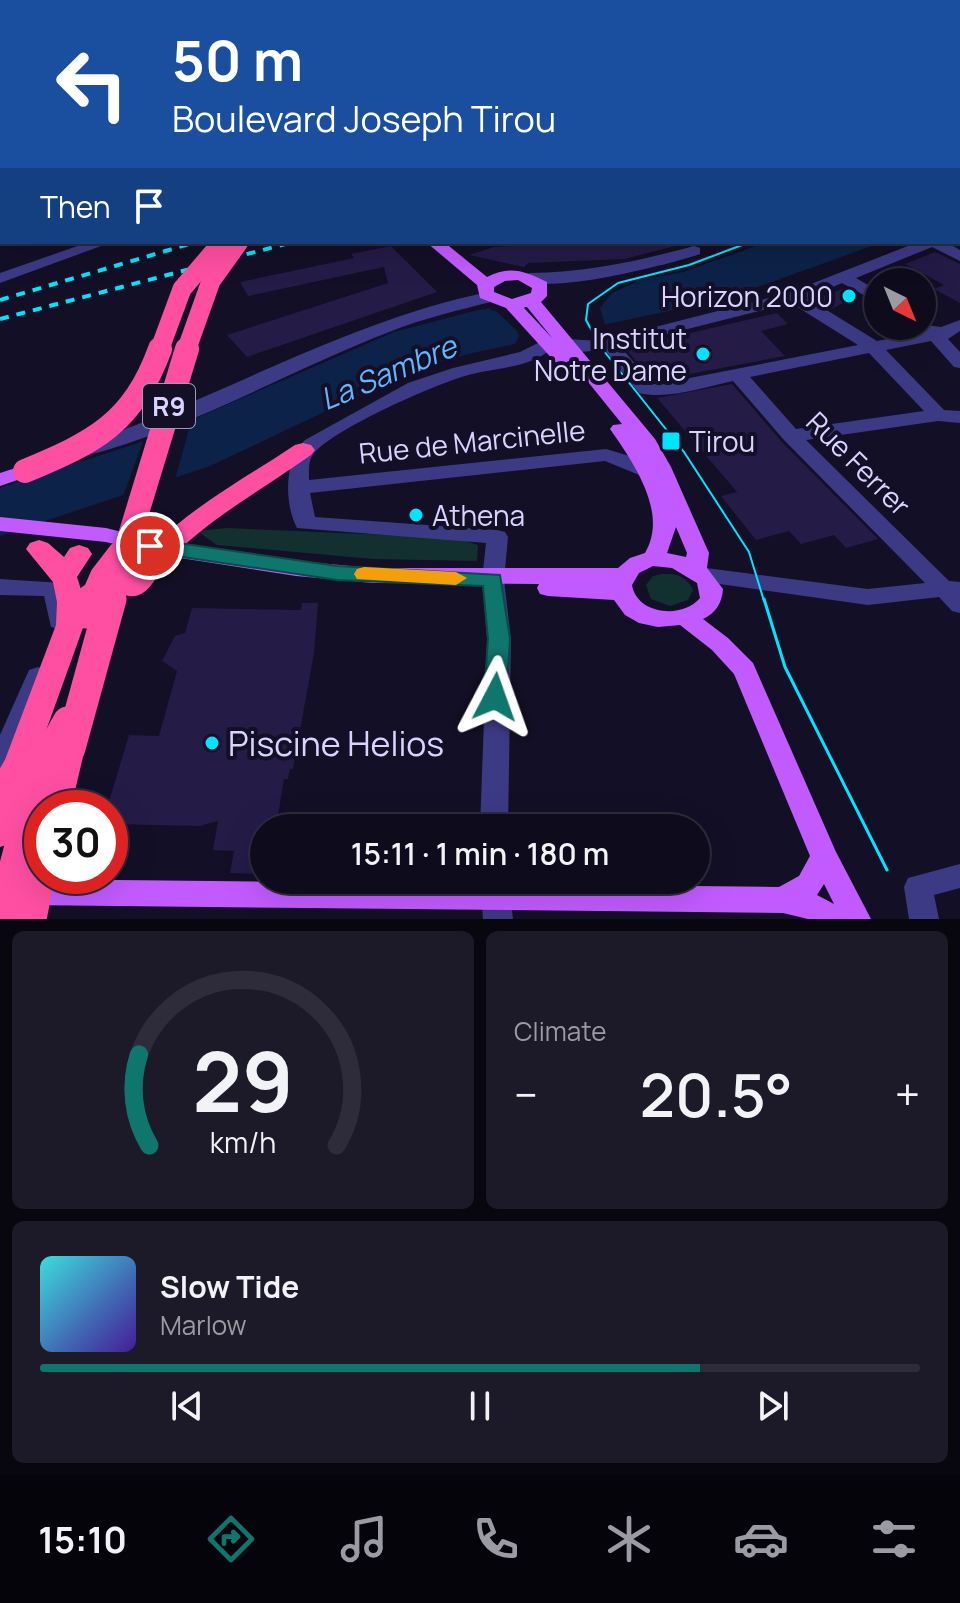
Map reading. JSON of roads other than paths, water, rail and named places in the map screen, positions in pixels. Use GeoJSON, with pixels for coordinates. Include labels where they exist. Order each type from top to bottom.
{"type":"FeatureCollection","features":[{"type":"Feature","properties":{"kind":"highway"},"geometry":{"type":"LineString","coordinates":[[25,471],[56,460],[97,438],[132,407],[150,376],[182,289],[220,244]]}},
{"type":"Feature","properties":{"kind":"highway","name":"R9"},"geometry":{"type":"LineString","coordinates":[[58,790],[104,547],[211,281],[238,244]]}},
{"type":"Feature","properties":{"kind":"highway"},"geometry":{"type":"LineString","coordinates":[[1,898],[39,774],[106,655],[134,588],[160,554],[190,528],[303,450]]}},
{"type":"Feature","properties":{"kind":"highway"},"geometry":{"type":"LineString","coordinates":[[39,549],[104,547]]}},
{"type":"Feature","properties":{"kind":"highway"},"geometry":{"type":"LineString","coordinates":[[0,799],[31,746],[102,576],[104,547]]}},
{"type":"Feature","properties":{"kind":"highway"},"geometry":{"type":"LineString","coordinates":[[0,833],[18,764],[70,625],[73,609],[104,547]]}},
{"type":"Feature","properties":{"kind":"highway"},"geometry":{"type":"LineString","coordinates":[[1,898],[31,746]]}},
{"type":"Feature","properties":{"kind":"highway"},"geometry":{"type":"LineString","coordinates":[[31,919],[36,894]]}},
{"type":"Feature","properties":{"kind":"main road"},"geometry":{"type":"LineString","coordinates":[[437,244],[455,257],[470,275],[498,293],[558,341],[645,439],[661,467],[698,553],[704,581],[700,613],[687,619],[657,620],[629,605],[622,585],[632,566],[653,558],[670,558],[704,581]]}},
{"type":"Feature","properties":{"kind":"main road"},"geometry":{"type":"LineString","coordinates":[[498,293],[535,291]]}},
{"type":"Feature","properties":{"kind":"main road"},"geometry":{"type":"LineString","coordinates":[[498,293],[535,291]]}},
{"type":"Feature","properties":{"kind":"main road"},"geometry":{"type":"LineString","coordinates":[[535,291],[558,341],[634,448],[665,520],[663,540],[653,558]]}},
{"type":"Feature","properties":{"kind":"main road"},"geometry":{"type":"LineString","coordinates":[[0,477],[25,471]]}},
{"type":"Feature","properties":{"kind":"main road"},"geometry":{"type":"LineString","coordinates":[[0,524],[104,547]]}},
{"type":"Feature","properties":{"kind":"main road"},"geometry":{"type":"LineString","coordinates":[[0,532],[104,547],[174,550],[337,573],[493,580],[534,587],[622,585]]}},
{"type":"Feature","properties":{"kind":"main road"},"geometry":{"type":"LineString","coordinates":[[0,532],[39,549]]}},
{"type":"Feature","properties":{"kind":"main road"},"geometry":{"type":"LineString","coordinates":[[687,619],[720,644],[744,669],[824,856],[856,919]]}},
{"type":"Feature","properties":{"kind":"main road"},"geometry":{"type":"LineString","coordinates":[[783,900],[809,885],[824,856]]}},
{"type":"Feature","properties":{"kind":"main road"},"geometry":{"type":"LineString","coordinates":[[1,898],[783,900],[806,904],[836,919]]}},
{"type":"Feature","properties":{"kind":"street"},"geometry":{"type":"LineString","coordinates":[[0,278],[98,244]]}},
{"type":"Feature","properties":{"kind":"street"},"geometry":{"type":"LineString","coordinates":[[494,814],[499,639],[493,580],[497,537],[305,523],[298,461],[303,450],[408,387],[446,374],[531,355],[558,341],[591,348],[794,297],[928,244]]}},
{"type":"Feature","properties":{"kind":"street"},"geometry":{"type":"LineString","coordinates":[[937,244],[960,256]]}},
{"type":"Feature","properties":{"kind":"street"},"geometry":{"type":"LineString","coordinates":[[535,291],[570,276],[654,263],[694,251]]}},
{"type":"Feature","properties":{"kind":"street"},"geometry":{"type":"LineString","coordinates":[[845,278],[864,290]]}},
{"type":"Feature","properties":{"kind":"street"},"geometry":{"type":"LineString","coordinates":[[0,477],[121,439],[372,333],[498,293]]}},
{"type":"Feature","properties":{"kind":"street"},"geometry":{"type":"LineString","coordinates":[[794,297],[872,346],[938,415]]}},
{"type":"Feature","properties":{"kind":"street"},"geometry":{"type":"LineString","coordinates":[[609,344],[646,389],[659,390],[940,334],[960,325]]}},
{"type":"Feature","properties":{"kind":"street"},"geometry":{"type":"LineString","coordinates":[[936,332],[940,334]]}},
{"type":"Feature","properties":{"kind":"street"},"geometry":{"type":"LineString","coordinates":[[940,334],[939,340],[960,363]]}},
{"type":"Feature","properties":{"kind":"street","name":"Rue Ferrer"},"geometry":{"type":"LineString","coordinates":[[737,374],[791,436],[955,594]]}},
{"type":"Feature","properties":{"kind":"street"},"geometry":{"type":"LineString","coordinates":[[791,436],[938,415],[960,417]]}},
{"type":"Feature","properties":{"kind":"street","name":"Rue de Marcinelle"},"geometry":{"type":"LineString","coordinates":[[302,487],[606,455],[644,471]]}},
{"type":"Feature","properties":{"kind":"street"},"geometry":{"type":"LineString","coordinates":[[704,581],[727,592],[786,586],[868,597],[955,594]]}},
{"type":"Feature","properties":{"kind":"street"},"geometry":{"type":"LineString","coordinates":[[0,587],[54,589],[59,627],[0,765]]}},
{"type":"Feature","properties":{"kind":"street"},"geometry":{"type":"LineString","coordinates":[[924,919],[918,887],[957,877]]}},
{"type":"Feature","properties":{"kind":"water","name":"La Sambre"},"geometry":{"type":"Polygon","coordinates":[[[761,244],[877,244],[724,299],[468,354],[413,370],[210,466],[0,536],[0,488],[141,442],[394,332],[474,311],[683,272],[761,244]]]}},
{"type":"Feature","properties":{"kind":"tram line"},"geometry":{"type":"LineString","coordinates":[[745,244],[689,265],[618,283],[588,304],[586,320],[600,346],[684,452],[749,552],[764,601]]}},
{"type":"Feature","properties":{"kind":"tram line"},"geometry":{"type":"LineString","coordinates":[[764,599],[785,667],[887,870]]}},
{"type":"Feature","properties":{"kind":"railway"},"geometry":{"type":"LineString","coordinates":[[0,300],[189,244]]}},
{"type":"Feature","properties":{"kind":"railway"},"geometry":{"type":"LineString","coordinates":[[0,319],[285,244]]}},
{"type":"Feature","properties":{"kind":"place","name":"Horizon 2000"},"geometry":{"type":"Point","coordinates":[849,296]}},
{"type":"Feature","properties":{"kind":"place","name":"Institut Notre Dame"},"geometry":{"type":"Point","coordinates":[703,354]}},
{"type":"Feature","properties":{"kind":"place","name":"Tirou"},"geometry":{"type":"Point","coordinates":[671,441]}},
{"type":"Feature","properties":{"kind":"place","name":"Athena"},"geometry":{"type":"Point","coordinates":[416,515]}},
{"type":"Feature","properties":{"kind":"place","name":"Piscine Helios"},"geometry":{"type":"Point","coordinates":[212,743]}}]}
